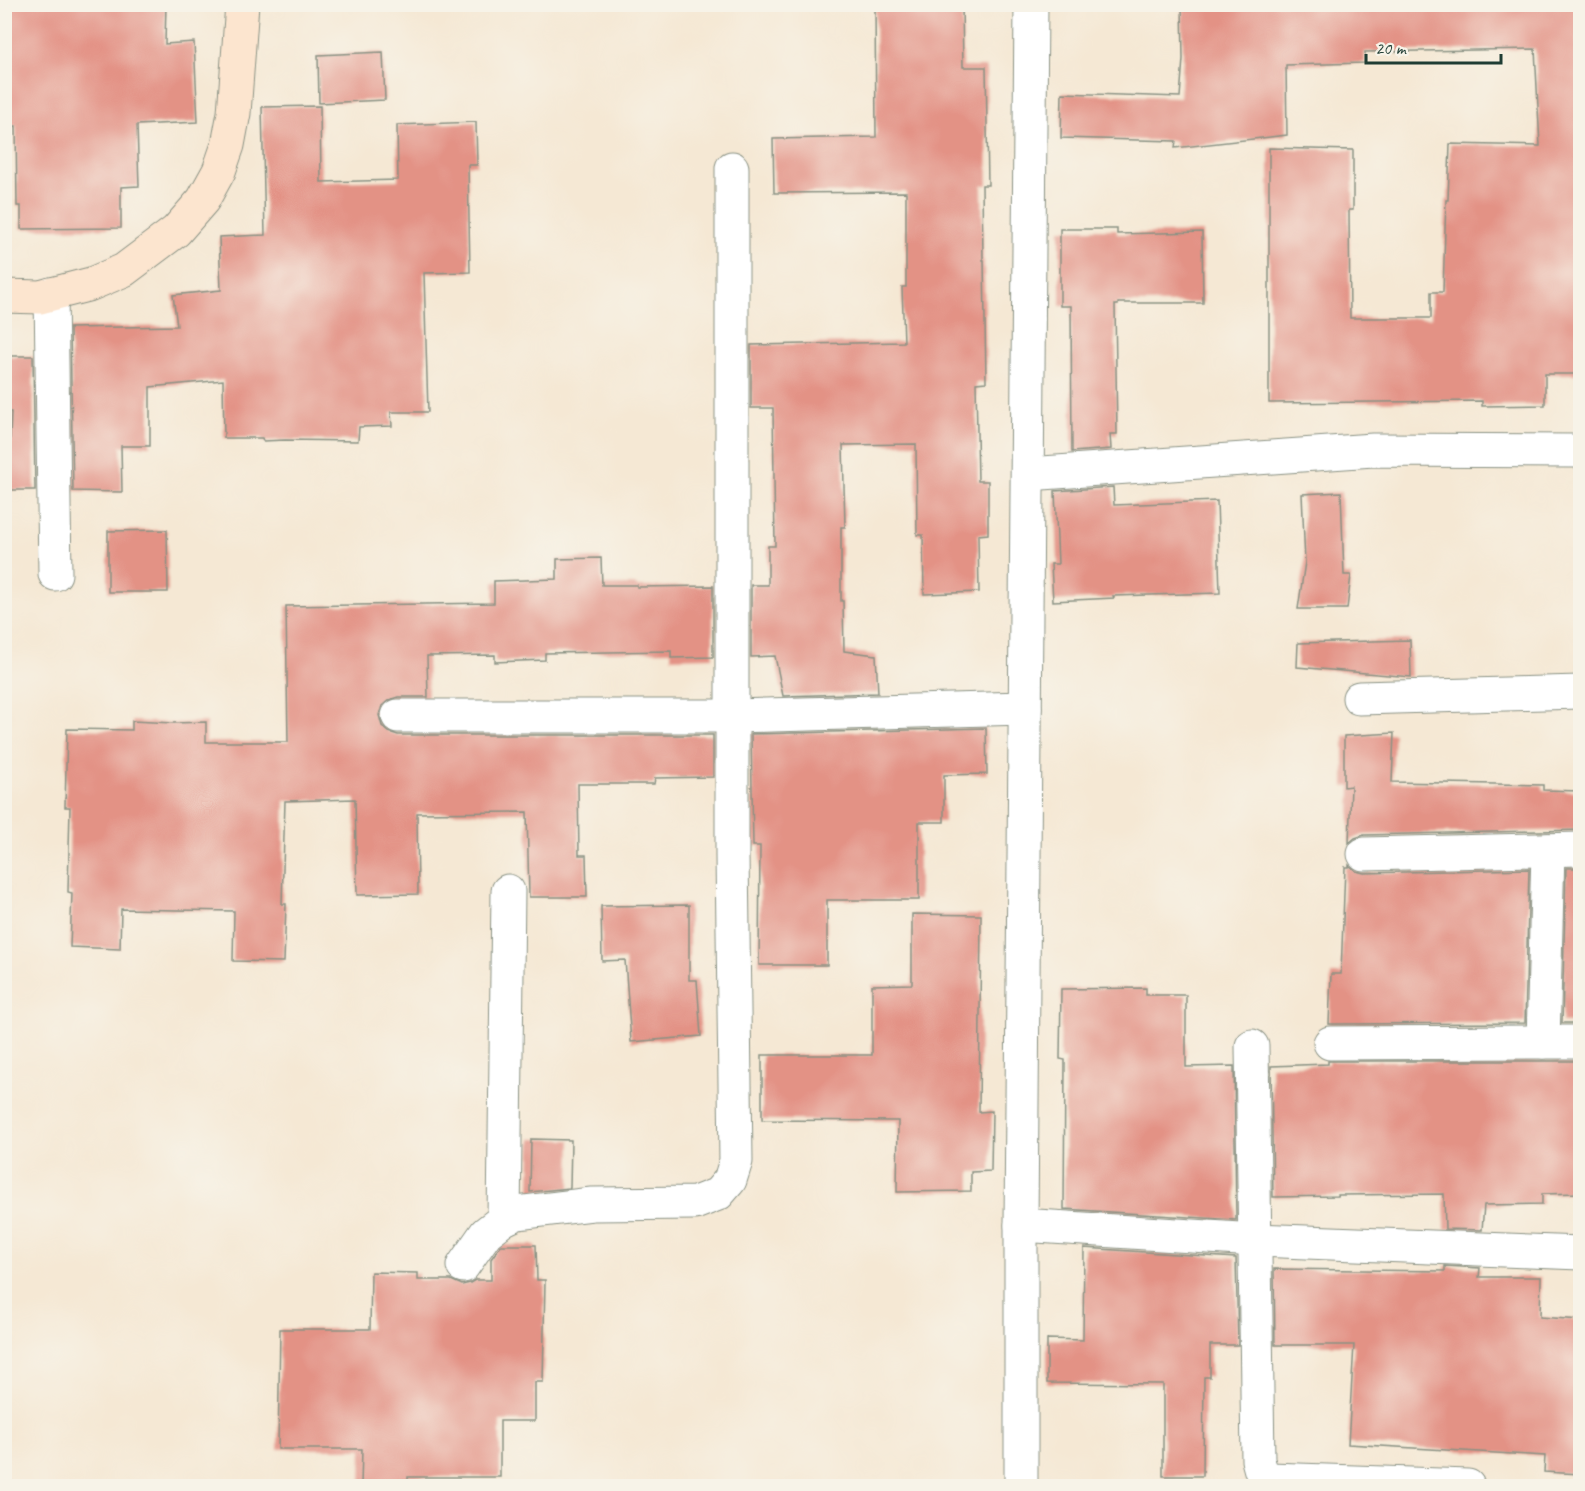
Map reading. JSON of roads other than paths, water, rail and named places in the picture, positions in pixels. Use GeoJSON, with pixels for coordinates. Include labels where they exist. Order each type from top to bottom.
{"type":"FeatureCollection","features":[{"type":"Feature","properties":{"kind":"street"},"geometry":{"type":"LineString","coordinates":[[4,296],[40,297],[91,284],[124,270],[176,231],[203,200],[219,171],[228,145],[234,113],[242,4]]}},
{"type":"Feature","properties":{"kind":"street"},"geometry":{"type":"LineString","coordinates":[[1021,1485],[1031,4]]}},
{"type":"Feature","properties":{"kind":"street"},"geometry":{"type":"LineString","coordinates":[[463,1266],[486,1233],[504,1219],[517,1213],[592,1204],[695,1203],[718,1194],[730,1180],[736,1161],[732,716],[732,168]]}},
{"type":"Feature","properties":{"kind":"street"},"geometry":{"type":"LineString","coordinates":[[51,294],[55,574]]}},
{"type":"Feature","properties":{"kind":"street"},"geometry":{"type":"LineString","coordinates":[[1028,474],[1372,450],[1581,451]]}},
{"type":"Feature","properties":{"kind":"street"},"geometry":{"type":"LineString","coordinates":[[1359,698],[1581,692]]}},
{"type":"Feature","properties":{"kind":"street"},"geometry":{"type":"LineString","coordinates":[[398,716],[732,716],[1025,708]]}},
{"type":"Feature","properties":{"kind":"street"},"geometry":{"type":"LineString","coordinates":[[1364,854],[1581,849]]}},
{"type":"Feature","properties":{"kind":"street"},"geometry":{"type":"LineString","coordinates":[[1543,1042],[1548,850]]}},
{"type":"Feature","properties":{"kind":"street"},"geometry":{"type":"LineString","coordinates":[[504,1219],[508,891]]}},
{"type":"Feature","properties":{"kind":"street"},"geometry":{"type":"LineString","coordinates":[[1330,1043],[1581,1042]]}},
{"type":"Feature","properties":{"kind":"street"},"geometry":{"type":"LineString","coordinates":[[1252,1046],[1258,1460],[1261,1471],[1270,1479],[1468,1486]]}},
{"type":"Feature","properties":{"kind":"street"},"geometry":{"type":"LineString","coordinates":[[1021,1225],[1255,1240],[1581,1253]]}}]}
